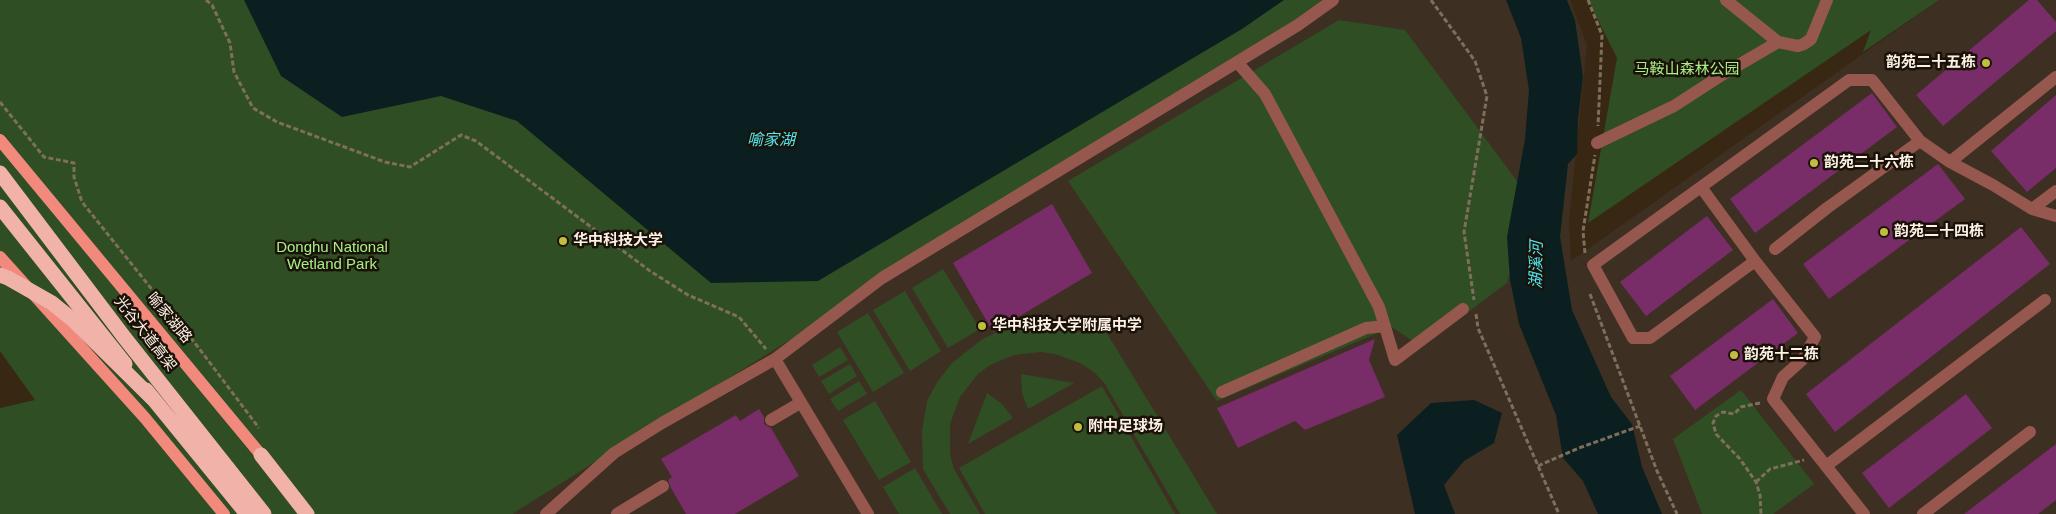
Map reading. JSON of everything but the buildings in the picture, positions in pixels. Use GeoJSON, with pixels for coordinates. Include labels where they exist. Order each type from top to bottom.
{"type":"FeatureCollection","features":[{"type":"Feature","properties":{"kind":"highway","name":"光谷大道高架"},"geometry":{"type":"LineString","coordinates":[[0,174],[130,344],[264,514]]}},
{"type":"Feature","properties":{"kind":"highway"},"geometry":{"type":"LineString","coordinates":[[0,207],[247,514]]}},
{"type":"Feature","properties":{"kind":"highway"},"geometry":{"type":"LineString","coordinates":[[6,273],[8,278],[52,303],[73,320],[153,399]]}},
{"type":"Feature","properties":{"kind":"highway"},"geometry":{"type":"LineString","coordinates":[[261,455],[307,514]]}},
{"type":"Feature","properties":{"kind":"main road","name":"喻家湖路"},"geometry":{"type":"LineString","coordinates":[[2,147],[261,455],[315,514]]}},
{"type":"Feature","properties":{"kind":"main road"},"geometry":{"type":"LineString","coordinates":[[0,259],[6,273],[145,418],[224,514]]}},
{"type":"Feature","properties":{"kind":"street"},"geometry":{"type":"LineString","coordinates":[[546,514],[614,453],[662,423],[775,359],[882,278],[1298,25],[1333,0]]}},
{"type":"Feature","properties":{"kind":"street"},"geometry":{"type":"LineString","coordinates":[[1726,0],[1778,42],[1798,46],[1811,39],[1827,0]]}},
{"type":"Feature","properties":{"kind":"street"},"geometry":{"type":"LineString","coordinates":[[1597,144],[1674,106],[1778,42]]}},
{"type":"Feature","properties":{"kind":"street"},"geometry":{"type":"LineString","coordinates":[[1237,62],[1265,94],[1380,307],[1395,360],[1463,309]]}},
{"type":"Feature","properties":{"kind":"street"},"geometry":{"type":"LineString","coordinates":[[1950,162],[2056,77]]}},
{"type":"Feature","properties":{"kind":"street"},"geometry":{"type":"LineString","coordinates":[[1755,261],[1650,338],[1633,338],[1593,265],[1849,80],[1872,80],[1920,141],[1950,162],[1994,185],[2032,209],[2056,216]]}},
{"type":"Feature","properties":{"kind":"street"},"geometry":{"type":"LineString","coordinates":[[1775,249],[1920,141]]}},
{"type":"Feature","properties":{"kind":"street"},"geometry":{"type":"LineString","coordinates":[[1702,187],[1755,261],[1815,337],[1803,359],[1783,377],[1773,399],[1864,514]]}},
{"type":"Feature","properties":{"kind":"street"},"geometry":{"type":"LineString","coordinates":[[2032,209],[2056,191]]}},
{"type":"Feature","properties":{"kind":"street"},"geometry":{"type":"LineString","coordinates":[[1822,461],[2045,300]]}},
{"type":"Feature","properties":{"kind":"street"},"geometry":{"type":"LineString","coordinates":[[1222,392],[1366,328],[1385,326]]}},
{"type":"Feature","properties":{"kind":"street"},"geometry":{"type":"LineString","coordinates":[[775,359],[868,514]]}},
{"type":"Feature","properties":{"kind":"street"},"geometry":{"type":"LineString","coordinates":[[771,420],[800,403]]}},
{"type":"Feature","properties":{"kind":"street"},"geometry":{"type":"LineString","coordinates":[[1922,514],[2030,432]]}},
{"type":"Feature","properties":{"kind":"street"},"geometry":{"type":"LineString","coordinates":[[617,514],[662,486]]}},
{"type":"Feature","properties":{"kind":"path"},"geometry":{"type":"LineString","coordinates":[[206,0],[212,5],[230,43],[234,72],[253,108],[277,122],[385,162],[410,167],[461,135],[476,141],[650,271],[688,295],[739,317],[775,359]]}},
{"type":"Feature","properties":{"kind":"path"},"geometry":{"type":"LineString","coordinates":[[1431,0],[1475,61],[1487,96],[1464,232],[1478,328],[1559,514]]}},
{"type":"Feature","properties":{"kind":"path"},"geometry":{"type":"LineString","coordinates":[[0,102],[44,157],[74,163],[74,177],[82,202],[198,347],[264,434]]}},
{"type":"Feature","properties":{"kind":"path"},"geometry":{"type":"LineString","coordinates":[[1761,514],[1760,495],[1756,482],[1740,458],[1716,434],[1713,423],[1716,416],[1723,412],[1734,414],[1741,407],[1773,399]]}},
{"type":"Feature","properties":{"kind":"path"},"geometry":{"type":"LineString","coordinates":[[1538,466],[1579,448],[1640,426]]}},
{"type":"Feature","properties":{"kind":"path"},"geometry":{"type":"LineString","coordinates":[[1756,482],[1770,469],[1822,461]]}},
{"type":"Feature","properties":{"kind":"shaded area","name":"华中科技大学"},"geometry":{"type":"Polygon","coordinates":[[[0,0],[1570,0],[1587,45],[1569,220],[1571,261],[1939,0],[2056,0],[2056,514],[370,514],[0,0]]]}},
{"type":"Feature","properties":{"kind":"green space","name":"Donghu National Wetland Park"},"geometry":{"type":"Polygon","coordinates":[[[0,0],[1332,0],[512,514],[0,514],[0,408],[35,400],[0,351],[0,0]]]}},
{"type":"Feature","properties":{"kind":"green space","name":"马鞍山森林公园"},"geometry":{"type":"Polygon","coordinates":[[[1588,0],[1939,0],[1863,52],[1871,30],[1588,223],[1617,58],[1588,0]]]}},
{"type":"Feature","properties":{"kind":"green space"},"geometry":{"type":"Polygon","coordinates":[[[1339,20],[1405,30],[1531,200],[1507,283],[1421,347],[1392,327],[1217,401],[1068,181],[1339,20]]]}},
{"type":"Feature","properties":{"kind":"green space"},"geometry":{"type":"Polygon","coordinates":[[[943,269],[980,329],[948,348],[912,288],[943,269]]]}},
{"type":"Feature","properties":{"kind":"green space"},"geometry":{"type":"Polygon","coordinates":[[[905,291],[941,351],[910,371],[873,310],[905,291]]]}},
{"type":"Feature","properties":{"kind":"green space"},"geometry":{"type":"Polygon","coordinates":[[[868,313],[904,373],[873,392],[837,332],[868,313]]]}},
{"type":"Feature","properties":{"kind":"green space"},"geometry":{"type":"Polygon","coordinates":[[[1100,322],[1217,514],[1180,514],[1105,384],[1094,372],[1080,363],[1055,354],[1041,352],[1014,355],[990,365],[978,374],[960,397],[950,424],[950,454],[954,469],[980,514],[950,514],[923,469],[922,430],[927,401],[936,384],[951,364],[981,340],[995,333],[1017,327],[1038,325],[1081,332],[1100,322]]]}},
{"type":"Feature","properties":{"kind":"green space"},"geometry":{"type":"Polygon","coordinates":[[[840,347],[848,360],[819,377],[812,365],[840,347]]]}},
{"type":"Feature","properties":{"kind":"green space"},"geometry":{"type":"Polygon","coordinates":[[[850,364],[857,376],[829,394],[821,381],[850,364]]]}},
{"type":"Feature","properties":{"kind":"green space"},"geometry":{"type":"Polygon","coordinates":[[[1021,374],[1074,383],[1028,409],[1022,393],[1021,374]]]}},
{"type":"Feature","properties":{"kind":"green space"},"geometry":{"type":"Polygon","coordinates":[[[859,381],[867,394],[838,411],[830,399],[859,381]]]}},
{"type":"Feature","properties":{"kind":"green space","name":"附中足球场"},"geometry":{"type":"Polygon","coordinates":[[[1102,386],[1175,514],[985,514],[959,468],[1102,386]]]}},
{"type":"Feature","properties":{"kind":"green space"},"geometry":{"type":"Polygon","coordinates":[[[1741,390],[1814,484],[1773,514],[1702,514],[1673,439],[1741,390]]]}},
{"type":"Feature","properties":{"kind":"green space"},"geometry":{"type":"Polygon","coordinates":[[[987,393],[1002,404],[1013,418],[968,444],[987,393]]]}},
{"type":"Feature","properties":{"kind":"green space"},"geometry":{"type":"Polygon","coordinates":[[[875,401],[911,462],[879,480],[843,420],[875,401]]]}},
{"type":"Feature","properties":{"kind":"green space"},"geometry":{"type":"Polygon","coordinates":[[[915,468],[942,514],[899,514],[883,487],[915,468]]]}},
{"type":"Feature","properties":{"kind":"water","name":"喻家湖"},"geometry":{"type":"Polygon","coordinates":[[[244,0],[1284,0],[1242,29],[818,281],[711,283],[517,121],[441,96],[342,117],[281,76],[244,0]]]}},
{"type":"Feature","properties":{"kind":"water","name":"湖溪河"},"geometry":{"type":"Polygon","coordinates":[[[1506,0],[1567,0],[1575,20],[1583,77],[1578,119],[1577,154],[1568,164],[1560,237],[1572,310],[1611,397],[1632,424],[1642,467],[1662,514],[1598,514],[1583,481],[1563,458],[1556,415],[1519,324],[1510,280],[1507,237],[1525,139],[1529,90],[1521,38],[1506,0]]]}},
{"type":"Feature","properties":{"kind":"water"},"geometry":{"type":"Polygon","coordinates":[[[1474,400],[1502,413],[1494,443],[1464,461],[1444,485],[1455,514],[1415,514],[1397,435],[1431,403],[1474,400]]]}},
{"type":"Feature","properties":{"kind":"place","name":"韵苑二十五栋"},"geometry":{"type":"Point","coordinates":[1986,63]}},
{"type":"Feature","properties":{"kind":"place","name":"韵苑二十六栋"},"geometry":{"type":"Point","coordinates":[1814,163]}},
{"type":"Feature","properties":{"kind":"place","name":"韵苑二十四栋"},"geometry":{"type":"Point","coordinates":[1884,232]}},
{"type":"Feature","properties":{"kind":"place","name":"华中科技大学"},"geometry":{"type":"Point","coordinates":[563,241]}},
{"type":"Feature","properties":{"kind":"place","name":"华中科技大学附属中学"},"geometry":{"type":"Point","coordinates":[982,326]}},
{"type":"Feature","properties":{"kind":"place","name":"韵苑十二栋"},"geometry":{"type":"Point","coordinates":[1734,355]}},
{"type":"Feature","properties":{"kind":"place","name":"附中足球场"},"geometry":{"type":"Point","coordinates":[1078,427]}}]}
